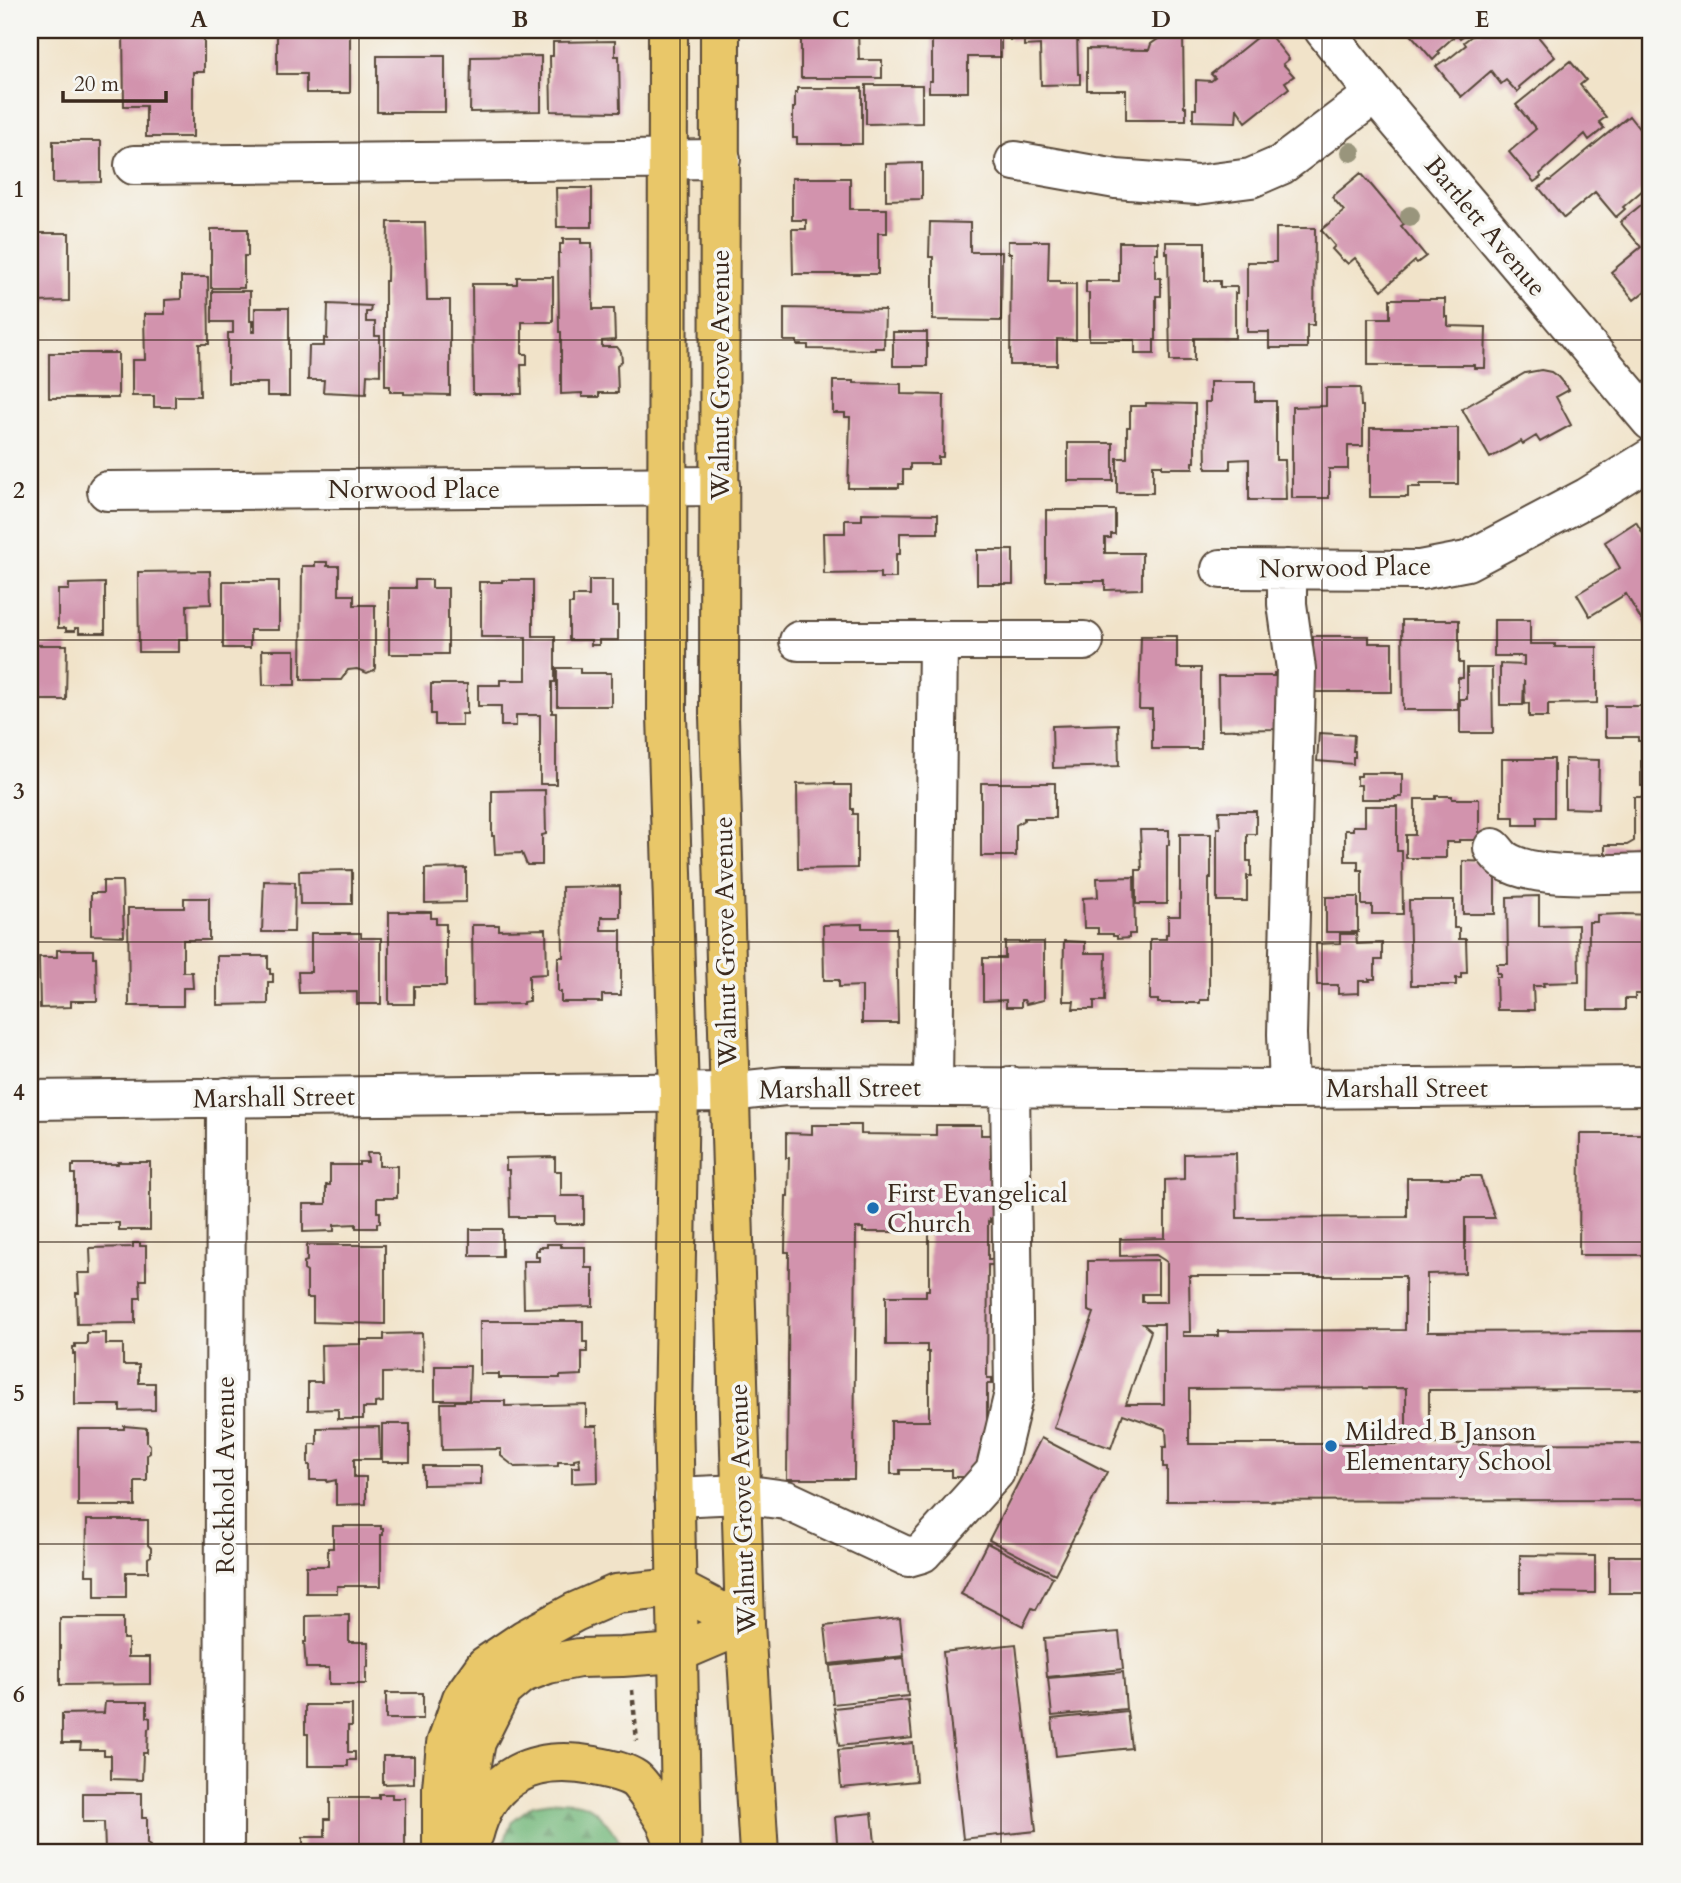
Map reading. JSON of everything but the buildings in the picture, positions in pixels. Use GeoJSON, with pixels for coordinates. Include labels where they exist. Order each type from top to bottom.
{"type":"FeatureCollection","features":[{"type":"Feature","properties":{"kind":"main road","name":"Walnut Grove Avenue"},"geometry":{"type":"LineString","coordinates":[[668,30],[667,716],[679,1092],[673,1411],[682,1853]]}},
{"type":"Feature","properties":{"kind":"main road","name":"Walnut Grove Avenue"},"geometry":{"type":"LineString","coordinates":[[720,30],[719,716],[745,1623],[759,1853]]}},
{"type":"Feature","properties":{"kind":"main road"},"geometry":{"type":"LineString","coordinates":[[442,1853],[442,1788],[446,1744],[462,1698],[485,1666],[525,1639],[616,1594],[676,1588],[745,1623]]}},
{"type":"Feature","properties":{"kind":"main road"},"geometry":{"type":"LineString","coordinates":[[469,1853],[470,1774],[476,1742],[502,1690],[521,1674],[548,1664],[579,1658],[677,1653],[745,1623]]}},
{"type":"Feature","properties":{"kind":"main road"},"geometry":{"type":"LineString","coordinates":[[469,1853],[477,1820],[492,1792],[522,1769],[547,1763],[578,1763],[613,1770],[636,1780],[668,1827],[675,1853]]}},
{"type":"Feature","properties":{"kind":"street","name":"Bartlett Avenue"},"geometry":{"type":"LineString","coordinates":[[1324,30],[1374,94],[1651,421]]}},
{"type":"Feature","properties":{"kind":"street"},"geometry":{"type":"LineString","coordinates":[[1015,161],[1130,180],[1197,185],[1251,178],[1281,165],[1374,94]]}},
{"type":"Feature","properties":{"kind":"street"},"geometry":{"type":"LineString","coordinates":[[134,165],[721,159]]}},
{"type":"Feature","properties":{"kind":"street","name":"Norwood Place"},"geometry":{"type":"LineString","coordinates":[[1221,569],[1420,570],[1467,561],[1588,497],[1651,458]]}},
{"type":"Feature","properties":{"kind":"street","name":"Norwood Place"},"geometry":{"type":"LineString","coordinates":[[107,491],[720,486]]}},
{"type":"Feature","properties":{"kind":"street"},"geometry":{"type":"LineString","coordinates":[[1287,569],[1287,604],[1296,669],[1287,1034],[1289,1089]]}},
{"type":"Feature","properties":{"kind":"street"},"geometry":{"type":"LineString","coordinates":[[799,641],[1084,641]]}},
{"type":"Feature","properties":{"kind":"street"},"geometry":{"type":"LineString","coordinates":[[933,1086],[939,641]]}},
{"type":"Feature","properties":{"kind":"street"},"geometry":{"type":"LineString","coordinates":[[1493,848],[1503,860],[1525,869],[1567,874],[1651,873]]}},
{"type":"Feature","properties":{"kind":"street","name":"Marshall Street"},"geometry":{"type":"LineString","coordinates":[[30,1100],[729,1092],[785,1086],[1289,1089],[1651,1086]]}},
{"type":"Feature","properties":{"kind":"street"},"geometry":{"type":"LineString","coordinates":[[674,1497],[741,1494],[786,1500],[908,1557],[922,1553],[995,1472],[1014,1393],[1010,1086]]}},
{"type":"Feature","properties":{"kind":"street","name":"Rockhold Avenue"},"geometry":{"type":"LineString","coordinates":[[224,1853],[226,1097]]}},
{"type":"Feature","properties":{"kind":"path"},"geometry":{"type":"LineString","coordinates":[[631,1684],[637,1745]]}},
{"type":"Feature","properties":{"kind":"green space"},"geometry":{"type":"Polygon","coordinates":[[[557,1801],[579,1803],[592,1808],[619,1840],[624,1853],[500,1853],[512,1821],[533,1805],[557,1801]]]}},
{"type":"Feature","properties":{"kind":"place","name":"First Evangelical Church"},"geometry":{"type":"Point","coordinates":[873,1208]}},
{"type":"Feature","properties":{"kind":"place","name":"Mildred B Janson Elementary School"},"geometry":{"type":"Point","coordinates":[1331,1446]}}]}
